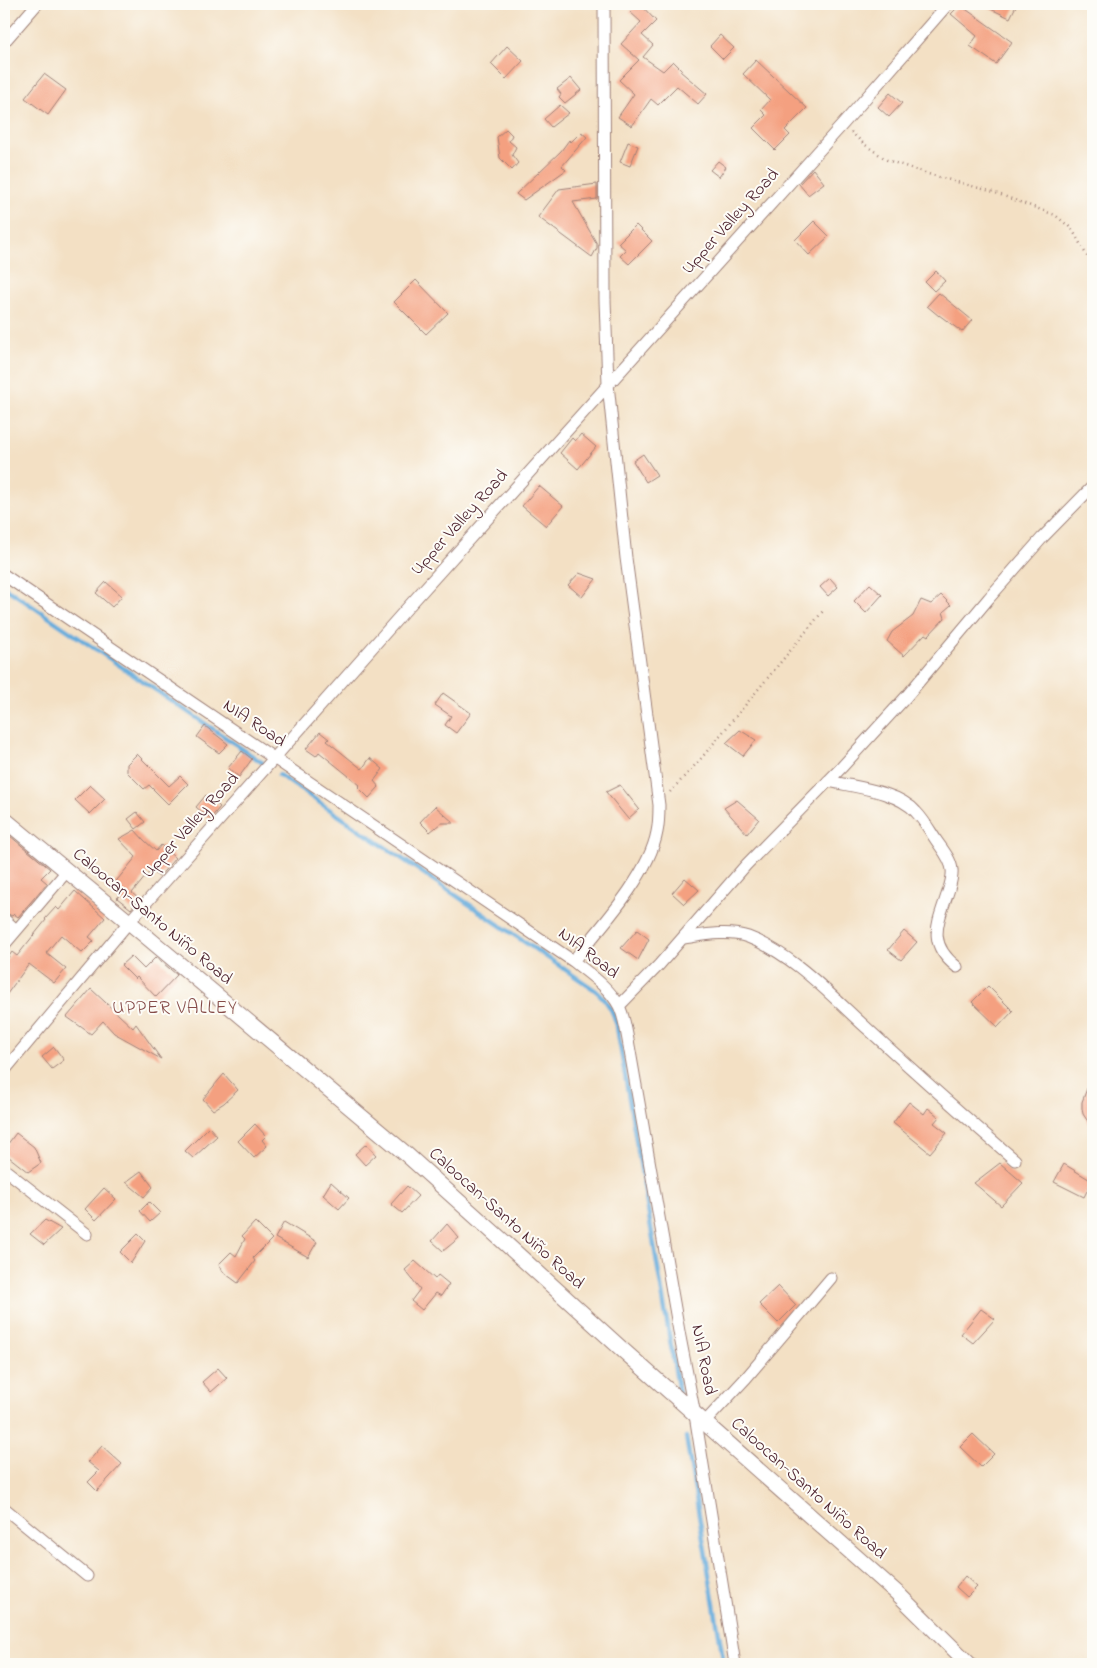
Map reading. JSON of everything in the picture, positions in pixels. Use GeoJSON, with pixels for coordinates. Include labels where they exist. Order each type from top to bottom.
{"type":"FeatureCollection","features":[{"type":"Feature","properties":{"kind":"street"},"geometry":{"type":"LineString","coordinates":[[4,42],[37,4]]}},
{"type":"Feature","properties":{"kind":"street"},"geometry":{"type":"LineString","coordinates":[[573,961],[637,879],[651,851],[657,833],[659,805],[626,558],[608,384],[605,300],[604,4]]}},
{"type":"Feature","properties":{"kind":"street","name":"Upper Valley Road"},"geometry":{"type":"LineString","coordinates":[[4,1071],[129,922],[608,384],[843,124],[948,4]]}},
{"type":"Feature","properties":{"kind":"street"},"geometry":{"type":"LineString","coordinates":[[619,1006],[684,938],[746,865],[906,697],[1042,538],[1093,486]]}},
{"type":"Feature","properties":{"kind":"street","name":"NIA Road"},"geometry":{"type":"LineString","coordinates":[[4,575],[573,961],[611,994],[623,1015],[680,1337],[700,1419],[736,1664]]}},
{"type":"Feature","properties":{"kind":"street"},"geometry":{"type":"LineString","coordinates":[[828,781],[872,790],[890,796],[916,811],[951,863],[952,880],[937,926],[937,938],[946,958],[957,967]]}},
{"type":"Feature","properties":{"kind":"street","name":"Caloocan-Santo Niño Road"},"geometry":{"type":"LineString","coordinates":[[4,818],[406,1154],[700,1419],[897,1593],[969,1664]]}},
{"type":"Feature","properties":{"kind":"street"},"geometry":{"type":"LineString","coordinates":[[4,945],[67,871]]}},
{"type":"Feature","properties":{"kind":"street"},"geometry":{"type":"LineString","coordinates":[[4,919],[16,930]]}},
{"type":"Feature","properties":{"kind":"street"},"geometry":{"type":"LineString","coordinates":[[684,938],[726,934],[745,936],[767,945],[827,992],[1015,1160]]}},
{"type":"Feature","properties":{"kind":"street"},"geometry":{"type":"LineString","coordinates":[[4,1169],[87,1234]]}},
{"type":"Feature","properties":{"kind":"street"},"geometry":{"type":"LineString","coordinates":[[700,1419],[746,1378],[832,1278]]}},
{"type":"Feature","properties":{"kind":"street"},"geometry":{"type":"LineString","coordinates":[[4,1508],[87,1576]]}},
{"type":"Feature","properties":{"kind":"path"},"geometry":{"type":"LineString","coordinates":[[843,124],[864,144],[887,160],[928,174],[990,191],[1055,215],[1072,229],[1093,267]]}},
{"type":"Feature","properties":{"kind":"path"},"geometry":{"type":"LineString","coordinates":[[659,805],[699,761],[823,612]]}},
{"type":"Feature","properties":{"kind":"building"},"geometry":{"type":"Polygon","coordinates":[[[638,4],[656,21],[642,35],[653,45],[643,57],[663,71],[673,61],[682,70],[680,71],[707,94],[698,104],[677,86],[658,105],[651,99],[632,126],[618,117],[634,94],[619,80],[639,60],[621,44],[641,22],[630,12],[638,4]]]}},
{"type":"Feature","properties":{"kind":"building"},"geometry":{"type":"Polygon","coordinates":[[[980,4],[1017,4],[1010,18],[980,4]]]}},
{"type":"Feature","properties":{"kind":"building"},"geometry":{"type":"Polygon","coordinates":[[[960,5],[1012,42],[996,64],[970,46],[977,36],[951,14],[960,5]]]}},
{"type":"Feature","properties":{"kind":"building"},"geometry":{"type":"Polygon","coordinates":[[[720,35],[734,48],[723,59],[710,46],[720,35]]]}},
{"type":"Feature","properties":{"kind":"building"},"geometry":{"type":"Polygon","coordinates":[[[507,46],[523,61],[506,79],[491,64],[507,46]]]}},
{"type":"Feature","properties":{"kind":"building"},"geometry":{"type":"Polygon","coordinates":[[[756,60],[807,108],[785,130],[790,135],[775,150],[753,128],[766,115],[761,110],[770,100],[743,74],[756,60]]]}},
{"type":"Feature","properties":{"kind":"building"},"geometry":{"type":"Polygon","coordinates":[[[44,74],[66,90],[48,115],[25,98],[44,74]]]}},
{"type":"Feature","properties":{"kind":"building"},"geometry":{"type":"Polygon","coordinates":[[[571,78],[581,90],[565,103],[559,97],[561,94],[557,89],[571,78]]]}},
{"type":"Feature","properties":{"kind":"building"},"geometry":{"type":"Polygon","coordinates":[[[890,93],[902,103],[889,117],[878,107],[890,93]]]}},
{"type":"Feature","properties":{"kind":"building"},"geometry":{"type":"Polygon","coordinates":[[[560,105],[569,113],[551,127],[544,119],[560,105]]]}},
{"type":"Feature","properties":{"kind":"building"},"geometry":{"type":"Polygon","coordinates":[[[506,129],[512,135],[509,141],[516,147],[512,155],[518,163],[512,170],[500,158],[497,137],[506,129]]]}},
{"type":"Feature","properties":{"kind":"building"},"geometry":{"type":"Polygon","coordinates":[[[581,132],[587,137],[562,166],[566,170],[524,200],[516,194],[561,151],[569,140],[571,142],[581,132]]]}},
{"type":"Feature","properties":{"kind":"building"},"geometry":{"type":"Polygon","coordinates":[[[628,142],[638,146],[630,166],[620,162],[628,142]]]}},
{"type":"Feature","properties":{"kind":"building"},"geometry":{"type":"Polygon","coordinates":[[[718,161],[726,167],[719,177],[710,170],[718,161]]]}},
{"type":"Feature","properties":{"kind":"building"},"geometry":{"type":"Polygon","coordinates":[[[813,169],[824,183],[808,195],[799,184],[813,169]]]}},
{"type":"Feature","properties":{"kind":"building"},"geometry":{"type":"Polygon","coordinates":[[[597,184],[597,199],[573,202],[597,244],[592,257],[538,217],[559,189],[597,184]]]}},
{"type":"Feature","properties":{"kind":"building"},"geometry":{"type":"Polygon","coordinates":[[[814,221],[829,236],[809,255],[795,240],[814,221]]]}},
{"type":"Feature","properties":{"kind":"building"},"geometry":{"type":"Polygon","coordinates":[[[636,225],[652,241],[629,264],[620,256],[626,250],[618,243],[636,225]]]}},
{"type":"Feature","properties":{"kind":"building"},"geometry":{"type":"Polygon","coordinates":[[[936,271],[945,281],[934,291],[925,282],[936,271]]]}},
{"type":"Feature","properties":{"kind":"building"},"geometry":{"type":"Polygon","coordinates":[[[416,280],[448,313],[426,334],[394,302],[416,280]]]}},
{"type":"Feature","properties":{"kind":"building"},"geometry":{"type":"Polygon","coordinates":[[[939,293],[972,320],[962,332],[927,306],[939,293]]]}},
{"type":"Feature","properties":{"kind":"building"},"geometry":{"type":"Polygon","coordinates":[[[581,434],[596,447],[578,469],[560,453],[572,438],[575,441],[581,434]]]}},
{"type":"Feature","properties":{"kind":"building"},"geometry":{"type":"Polygon","coordinates":[[[643,454],[657,475],[646,482],[633,461],[643,454]]]}},
{"type":"Feature","properties":{"kind":"building"},"geometry":{"type":"Polygon","coordinates":[[[539,486],[563,506],[546,526],[522,506],[539,486]]]}},
{"type":"Feature","properties":{"kind":"building"},"geometry":{"type":"Polygon","coordinates":[[[579,573],[596,579],[582,597],[568,585],[579,573]]]}},
{"type":"Feature","properties":{"kind":"building"},"geometry":{"type":"Polygon","coordinates":[[[830,578],[838,587],[828,596],[820,587],[830,578]]]}},
{"type":"Feature","properties":{"kind":"building"},"geometry":{"type":"Polygon","coordinates":[[[106,582],[122,596],[112,607],[96,593],[106,582]]]}},
{"type":"Feature","properties":{"kind":"building"},"geometry":{"type":"Polygon","coordinates":[[[870,584],[882,595],[866,613],[854,601],[870,584]]]}},
{"type":"Feature","properties":{"kind":"building"},"geometry":{"type":"Polygon","coordinates":[[[941,595],[951,605],[943,612],[945,618],[928,636],[925,634],[904,656],[887,641],[892,632],[913,616],[921,600],[931,604],[941,595]]]}},
{"type":"Feature","properties":{"kind":"building"},"geometry":{"type":"Polygon","coordinates":[[[443,693],[471,713],[456,733],[445,725],[451,716],[435,705],[443,693]]]}},
{"type":"Feature","properties":{"kind":"building"},"geometry":{"type":"Polygon","coordinates":[[[205,726],[228,744],[219,753],[197,737],[205,726]]]}},
{"type":"Feature","properties":{"kind":"building"},"geometry":{"type":"Polygon","coordinates":[[[740,730],[756,740],[743,756],[726,743],[740,730]]]}},
{"type":"Feature","properties":{"kind":"building"},"geometry":{"type":"Polygon","coordinates":[[[320,732],[329,739],[327,741],[362,769],[370,758],[383,769],[374,781],[379,787],[369,798],[358,787],[360,785],[319,752],[316,756],[306,749],[320,732]]]}},
{"type":"Feature","properties":{"kind":"building"},"geometry":{"type":"Polygon","coordinates":[[[242,751],[252,759],[239,777],[228,768],[242,751]]]}},
{"type":"Feature","properties":{"kind":"building"},"geometry":{"type":"Polygon","coordinates":[[[137,754],[169,786],[180,776],[188,784],[168,804],[149,785],[144,789],[127,772],[127,764],[137,754]]]}},
{"type":"Feature","properties":{"kind":"building"},"geometry":{"type":"Polygon","coordinates":[[[90,785],[105,799],[90,814],[75,800],[90,785]]]}},
{"type":"Feature","properties":{"kind":"building"},"geometry":{"type":"Polygon","coordinates":[[[620,785],[639,809],[628,819],[606,792],[620,785]]]}},
{"type":"Feature","properties":{"kind":"building"},"geometry":{"type":"Polygon","coordinates":[[[206,795],[220,807],[210,819],[196,807],[206,795]]]}},
{"type":"Feature","properties":{"kind":"building"},"geometry":{"type":"Polygon","coordinates":[[[737,800],[759,819],[747,834],[724,808],[737,800]]]}},
{"type":"Feature","properties":{"kind":"building"},"geometry":{"type":"Polygon","coordinates":[[[435,806],[454,823],[441,823],[430,832],[420,822],[435,806]]]}},
{"type":"Feature","properties":{"kind":"building"},"geometry":{"type":"Polygon","coordinates":[[[137,812],[145,822],[136,829],[128,819],[137,812]]]}},
{"type":"Feature","properties":{"kind":"building"},"geometry":{"type":"Polygon","coordinates":[[[135,830],[156,851],[161,845],[175,858],[159,877],[151,870],[132,893],[139,899],[131,909],[117,898],[122,892],[113,885],[136,857],[119,839],[135,830]]]}},
{"type":"Feature","properties":{"kind":"building"},"geometry":{"type":"Polygon","coordinates":[[[4,831],[50,869],[41,878],[47,883],[18,917],[4,912],[4,831]]]}},
{"type":"Feature","properties":{"kind":"building"},"geometry":{"type":"Polygon","coordinates":[[[685,878],[699,890],[684,904],[672,893],[685,878]]]}},
{"type":"Feature","properties":{"kind":"building"},"geometry":{"type":"Polygon","coordinates":[[[75,891],[105,918],[89,937],[94,941],[82,953],[61,935],[46,953],[66,969],[54,983],[29,964],[4,998],[4,963],[12,952],[17,956],[45,919],[56,907],[59,910],[75,891]]]}},
{"type":"Feature","properties":{"kind":"building"},"geometry":{"type":"Polygon","coordinates":[[[637,930],[649,939],[638,960],[621,948],[637,930]]]}},
{"type":"Feature","properties":{"kind":"building"},"geometry":{"type":"Polygon","coordinates":[[[904,931],[917,942],[901,960],[888,950],[904,931]]]}},
{"type":"Feature","properties":{"kind":"building"},"geometry":{"type":"Polygon","coordinates":[[[131,956],[144,969],[156,957],[177,975],[156,997],[137,977],[135,979],[121,965],[131,956]]]}},
{"type":"Feature","properties":{"kind":"building"},"geometry":{"type":"Polygon","coordinates":[[[988,986],[1013,1011],[998,1027],[972,1002],[988,986]]]}},
{"type":"Feature","properties":{"kind":"building"},"geometry":{"type":"Polygon","coordinates":[[[91,989],[133,1028],[136,1024],[161,1059],[114,1033],[103,1021],[91,1034],[67,1017],[91,989]]]}},
{"type":"Feature","properties":{"kind":"building"},"geometry":{"type":"Polygon","coordinates":[[[54,1047],[64,1060],[52,1069],[42,1057],[54,1047]]]}},
{"type":"Feature","properties":{"kind":"building"},"geometry":{"type":"Polygon","coordinates":[[[224,1074],[238,1090],[213,1110],[203,1099],[224,1074]]]}},
{"type":"Feature","properties":{"kind":"building"},"geometry":{"type":"Polygon","coordinates":[[[1092,1075],[1093,1129],[1083,1114],[1082,1108],[1082,1102],[1092,1075]]]}},
{"type":"Feature","properties":{"kind":"building"},"geometry":{"type":"Polygon","coordinates":[[[909,1102],[924,1114],[928,1108],[939,1117],[934,1123],[947,1133],[930,1153],[893,1123],[909,1102]]]}},
{"type":"Feature","properties":{"kind":"building"},"geometry":{"type":"Polygon","coordinates":[[[255,1124],[266,1136],[262,1140],[267,1146],[254,1158],[238,1141],[255,1124]]]}},
{"type":"Feature","properties":{"kind":"building"},"geometry":{"type":"Polygon","coordinates":[[[209,1127],[217,1136],[193,1158],[185,1151],[209,1127]]]}},
{"type":"Feature","properties":{"kind":"building"},"geometry":{"type":"Polygon","coordinates":[[[16,1133],[34,1147],[41,1163],[28,1172],[4,1153],[4,1149],[16,1133]]]}},
{"type":"Feature","properties":{"kind":"building"},"geometry":{"type":"Polygon","coordinates":[[[366,1144],[376,1155],[365,1165],[355,1154],[366,1144]]]}},
{"type":"Feature","properties":{"kind":"building"},"geometry":{"type":"Polygon","coordinates":[[[1000,1163],[1023,1183],[1001,1206],[974,1183],[1000,1163]]]}},
{"type":"Feature","properties":{"kind":"building"},"geometry":{"type":"Polygon","coordinates":[[[1064,1164],[1092,1181],[1084,1197],[1054,1182],[1064,1164]]]}},
{"type":"Feature","properties":{"kind":"building"},"geometry":{"type":"Polygon","coordinates":[[[141,1171],[153,1187],[144,1197],[126,1182],[141,1171]]]}},
{"type":"Feature","properties":{"kind":"building"},"geometry":{"type":"Polygon","coordinates":[[[331,1182],[349,1198],[339,1209],[323,1195],[331,1182]]]}},
{"type":"Feature","properties":{"kind":"building"},"geometry":{"type":"Polygon","coordinates":[[[407,1186],[418,1196],[402,1213],[391,1204],[407,1186]]]}},
{"type":"Feature","properties":{"kind":"building"},"geometry":{"type":"Polygon","coordinates":[[[104,1188],[116,1199],[96,1220],[85,1209],[104,1188]]]}},
{"type":"Feature","properties":{"kind":"building"},"geometry":{"type":"Polygon","coordinates":[[[149,1202],[160,1213],[150,1222],[140,1211],[149,1202]]]}},
{"type":"Feature","properties":{"kind":"building"},"geometry":{"type":"Polygon","coordinates":[[[45,1220],[61,1229],[44,1245],[30,1234],[45,1220]]]}},
{"type":"Feature","properties":{"kind":"building"},"geometry":{"type":"Polygon","coordinates":[[[255,1222],[272,1239],[253,1258],[255,1261],[238,1283],[223,1272],[219,1264],[231,1252],[236,1256],[245,1239],[242,1236],[255,1222]]]}},
{"type":"Feature","properties":{"kind":"building"},"geometry":{"type":"Polygon","coordinates":[[[284,1222],[317,1242],[308,1257],[275,1238],[284,1222]]]}},
{"type":"Feature","properties":{"kind":"building"},"geometry":{"type":"Polygon","coordinates":[[[447,1224],[459,1238],[443,1251],[432,1241],[447,1224]]]}},
{"type":"Feature","properties":{"kind":"building"},"geometry":{"type":"Polygon","coordinates":[[[138,1234],[145,1241],[131,1263],[120,1252],[138,1234]]]}},
{"type":"Feature","properties":{"kind":"building"},"geometry":{"type":"Polygon","coordinates":[[[415,1261],[435,1279],[438,1275],[449,1284],[441,1296],[436,1293],[422,1310],[411,1301],[420,1289],[405,1270],[415,1261]]]}},
{"type":"Feature","properties":{"kind":"building"},"geometry":{"type":"Polygon","coordinates":[[[778,1286],[796,1305],[778,1323],[759,1304],[778,1286]]]}},
{"type":"Feature","properties":{"kind":"building"},"geometry":{"type":"Polygon","coordinates":[[[981,1309],[995,1319],[973,1343],[961,1334],[981,1309]]]}},
{"type":"Feature","properties":{"kind":"building"},"geometry":{"type":"Polygon","coordinates":[[[218,1368],[227,1378],[211,1392],[202,1382],[218,1368]]]}},
{"type":"Feature","properties":{"kind":"building"},"geometry":{"type":"Polygon","coordinates":[[[973,1434],[994,1454],[981,1467],[960,1447],[973,1434]]]}},
{"type":"Feature","properties":{"kind":"building"},"geometry":{"type":"Polygon","coordinates":[[[102,1446],[122,1464],[97,1491],[88,1482],[99,1471],[88,1462],[102,1446]]]}},
{"type":"Feature","properties":{"kind":"building"},"geometry":{"type":"Polygon","coordinates":[[[965,1576],[977,1587],[967,1597],[956,1587],[965,1576]]]}},
{"type":"Feature","properties":{"kind":"waterway"},"geometry":{"type":"LineString","coordinates":[[4,587],[263,763]]}},
{"type":"Feature","properties":{"kind":"waterway"},"geometry":{"type":"LineString","coordinates":[[279,775],[595,990],[609,1006],[617,1027],[679,1393]]}},
{"type":"Feature","properties":{"kind":"waterway"},"geometry":{"type":"LineString","coordinates":[[686,1437],[724,1664]]}},
{"type":"Feature","properties":{"kind":"district","name":"UPPER VALLEY"},"geometry":{"type":"Point","coordinates":[175,1008]}}]}
